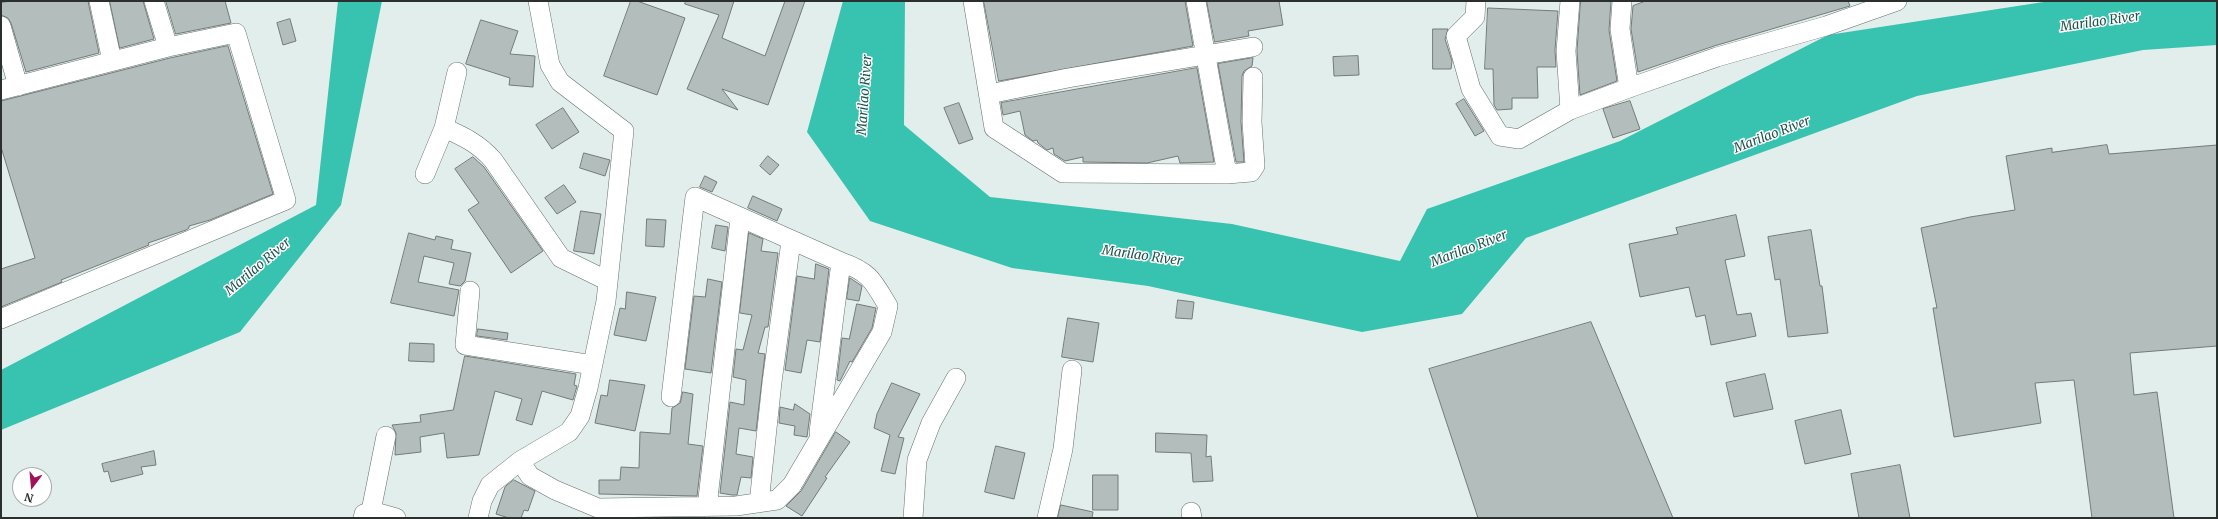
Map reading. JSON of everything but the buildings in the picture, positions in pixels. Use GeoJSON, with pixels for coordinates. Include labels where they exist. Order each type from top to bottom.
{"type":"FeatureCollection","features":[{"type":"Feature","properties":{"kind":"street"},"geometry":{"type":"LineString","coordinates":[[99,1],[112,61]]}},
{"type":"Feature","properties":{"kind":"street"},"geometry":{"type":"LineString","coordinates":[[154,1],[168,47]]}},
{"type":"Feature","properties":{"kind":"street"},"geometry":{"type":"LineString","coordinates":[[478,518],[482,501],[490,485],[520,461],[569,432],[580,416],[593,365],[606,301],[624,131],[560,82],[550,65],[538,1]]}},
{"type":"Feature","properties":{"kind":"street"},"geometry":{"type":"LineString","coordinates":[[973,1],[994,128],[1063,173],[1226,174],[1252,172],[1254,170],[1253,77]]}},
{"type":"Feature","properties":{"kind":"street"},"geometry":{"type":"LineString","coordinates":[[1196,1],[1207,54],[1226,174]]}},
{"type":"Feature","properties":{"kind":"street"},"geometry":{"type":"LineString","coordinates":[[1476,1],[1475,17],[1456,36],[1471,89],[1500,136],[1519,139],[1570,110],[1629,88],[1717,57],[1826,26],[1889,2]]}},
{"type":"Feature","properties":{"kind":"street"},"geometry":{"type":"LineString","coordinates":[[1570,1],[1566,51],[1570,110]]}},
{"type":"Feature","properties":{"kind":"street"},"geometry":{"type":"LineString","coordinates":[[1622,1],[1620,29],[1629,88]]}},
{"type":"Feature","properties":{"kind":"street"},"geometry":{"type":"LineString","coordinates":[[1,26],[9,88],[168,47],[236,33],[286,200],[1,319]]}},
{"type":"Feature","properties":{"kind":"street"},"geometry":{"type":"LineString","coordinates":[[989,94],[1068,78],[1253,47]]}},
{"type":"Feature","properties":{"kind":"street"},"geometry":{"type":"LineString","coordinates":[[426,174],[444,128],[457,72]]}},
{"type":"Feature","properties":{"kind":"street"},"geometry":{"type":"LineString","coordinates":[[444,128],[466,138],[482,148],[493,160],[561,258],[608,280]]}},
{"type":"Feature","properties":{"kind":"street"},"geometry":{"type":"LineString","coordinates":[[520,461],[530,476],[598,513],[736,506],[777,500],[792,485],[882,332],[888,306],[874,284],[861,269],[791,241],[695,197],[671,397]]}},
{"type":"Feature","properties":{"kind":"street"},"geometry":{"type":"LineString","coordinates":[[707,507],[740,218]]}},
{"type":"Feature","properties":{"kind":"street"},"geometry":{"type":"LineString","coordinates":[[759,503],[772,382],[791,241]]}},
{"type":"Feature","properties":{"kind":"street"},"geometry":{"type":"LineString","coordinates":[[818,441],[841,262]]}},
{"type":"Feature","properties":{"kind":"street"},"geometry":{"type":"LineString","coordinates":[[470,292],[465,346],[593,365]]}},
{"type":"Feature","properties":{"kind":"street"},"geometry":{"type":"LineString","coordinates":[[1047,518],[1063,449],[1072,370]]}},
{"type":"Feature","properties":{"kind":"street"},"geometry":{"type":"LineString","coordinates":[[912,518],[917,460],[931,423],[956,378]]}},
{"type":"Feature","properties":{"kind":"street"},"geometry":{"type":"LineString","coordinates":[[386,436],[367,515],[396,518]]}},
{"type":"Feature","properties":{"kind":"water","name":"Marilao River"},"geometry":{"type":"Polygon","coordinates":[[[338,1],[382,1],[341,205],[240,332],[1,430],[1,370],[316,205],[338,1]]]}},
{"type":"Feature","properties":{"kind":"water","name":"Marilao River"},"geometry":{"type":"Polygon","coordinates":[[[843,1],[905,1],[904,125],[990,197],[1232,224],[1400,261],[1427,209],[1620,141],[1828,35],[2050,1],[2217,1],[2217,45],[2143,50],[1917,96],[1526,238],[1462,314],[1362,332],[1148,286],[1012,268],[870,221],[807,132],[843,1]]]}}]}
